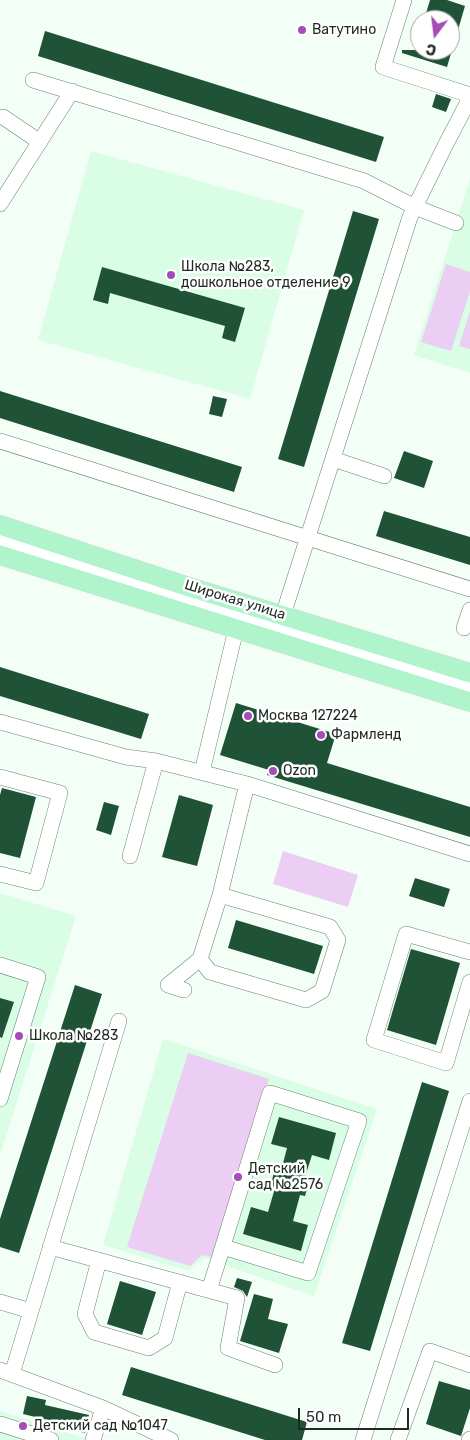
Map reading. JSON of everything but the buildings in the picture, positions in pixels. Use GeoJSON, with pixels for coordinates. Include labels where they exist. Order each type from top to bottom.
{"type":"FeatureCollection","features":[{"type":"Feature","properties":{"kind":"main road","name":"Широкая улица"},"geometry":{"type":"LineString","coordinates":[[0,525],[283,615],[408,660],[470,674]]}},
{"type":"Feature","properties":{"kind":"main road","name":"Широкая улица"},"geometry":{"type":"LineString","coordinates":[[0,555],[470,702]]}},
{"type":"Feature","properties":{"kind":"main road"},"geometry":{"type":"LineString","coordinates":[[395,678],[405,678],[409,674],[408,660]]}},
{"type":"Feature","properties":{"kind":"street"},"geometry":{"type":"LineString","coordinates":[[283,615],[410,217],[470,96],[383,67],[404,0]]}},
{"type":"Feature","properties":{"kind":"street"},"geometry":{"type":"LineString","coordinates":[[33,80],[364,182],[415,207],[456,222]]}},
{"type":"Feature","properties":{"kind":"street"},"geometry":{"type":"LineString","coordinates":[[0,204],[72,91]]}},
{"type":"Feature","properties":{"kind":"street"},"geometry":{"type":"LineString","coordinates":[[3,117],[40,142]]}},
{"type":"Feature","properties":{"kind":"street"},"geometry":{"type":"LineString","coordinates":[[0,442],[470,588]]}},
{"type":"Feature","properties":{"kind":"street"},"geometry":{"type":"LineString","coordinates":[[333,459],[384,476]]}},
{"type":"Feature","properties":{"kind":"street","name":"Широкая улица"},"geometry":{"type":"LineString","coordinates":[[0,540],[408,660],[470,686]]}},
{"type":"Feature","properties":{"kind":"street"},"geometry":{"type":"LineString","coordinates":[[38,566],[30,560],[29,549],[35,541],[46,540]]}},
{"type":"Feature","properties":{"kind":"street"},"geometry":{"type":"LineString","coordinates":[[464,628],[470,610]]}},
{"type":"Feature","properties":{"kind":"street"},"geometry":{"type":"LineString","coordinates":[[202,772],[236,629]]}},
{"type":"Feature","properties":{"kind":"street"},"geometry":{"type":"LineString","coordinates":[[0,723],[126,757],[156,761],[247,784],[470,854]]}},
{"type":"Feature","properties":{"kind":"street"},"geometry":{"type":"LineString","coordinates":[[130,856],[156,761]]}},
{"type":"Feature","properties":{"kind":"street"},"geometry":{"type":"LineString","coordinates":[[0,776],[60,792],[36,883],[0,874]]}},
{"type":"Feature","properties":{"kind":"street"},"geometry":{"type":"LineString","coordinates":[[184,990],[168,985],[200,959],[220,896],[247,784]]}},
{"type":"Feature","properties":{"kind":"street"},"geometry":{"type":"LineString","coordinates":[[200,959],[210,972],[306,1000],[322,992],[338,940],[330,927],[220,896]]}},
{"type":"Feature","properties":{"kind":"street"},"geometry":{"type":"LineString","coordinates":[[470,952],[406,934],[374,1040],[446,1063],[470,982]]}},
{"type":"Feature","properties":{"kind":"street"},"geometry":{"type":"LineString","coordinates":[[0,965],[38,977],[0,1099]]}},
{"type":"Feature","properties":{"kind":"street"},"geometry":{"type":"LineString","coordinates":[[119,1021],[31,1311],[6,1372],[103,1408],[171,1440]]}},
{"type":"Feature","properties":{"kind":"street"},"geometry":{"type":"LineString","coordinates":[[209,1290],[222,1246],[270,1093],[359,1121],[308,1273],[222,1246]]}},
{"type":"Feature","properties":{"kind":"street"},"geometry":{"type":"LineString","coordinates":[[363,1440],[470,1101]]}},
{"type":"Feature","properties":{"kind":"street"},"geometry":{"type":"LineString","coordinates":[[50,1247],[237,1298],[228,1348],[275,1365]]}},
{"type":"Feature","properties":{"kind":"street"},"geometry":{"type":"LineString","coordinates":[[99,1260],[85,1314],[94,1332],[149,1348],[165,1338],[180,1282]]}},
{"type":"Feature","properties":{"kind":"street"},"geometry":{"type":"LineString","coordinates":[[0,1302],[31,1311]]}},
{"type":"Feature","properties":{"kind":"street"},"geometry":{"type":"LineString","coordinates":[[398,1440],[430,1351],[470,1365]]}},
{"type":"Feature","properties":{"kind":"street"},"geometry":{"type":"LineString","coordinates":[[93,1440],[103,1408]]}},
{"type":"Feature","properties":{"kind":"street"},"geometry":{"type":"LineString","coordinates":[[0,1424],[51,1440]]}},
{"type":"Feature","properties":{"kind":"shaded area","name":"Школа №283, дошкольное отделение 9"},"geometry":{"type":"Polygon","coordinates":[[[91,151],[304,210],[250,399],[38,340],[91,151]]]}},
{"type":"Feature","properties":{"kind":"shaded area"},"geometry":{"type":"Polygon","coordinates":[[[470,179],[470,373],[414,355],[470,179]]]}},
{"type":"Feature","properties":{"kind":"shaded area"},"geometry":{"type":"Polygon","coordinates":[[[446,264],[470,272],[470,291],[451,351],[421,342],[446,264]]]}},
{"type":"Feature","properties":{"kind":"shaded area"},"geometry":{"type":"Polygon","coordinates":[[[470,311],[470,349],[459,346],[470,311]]]}},
{"type":"Feature","properties":{"kind":"shaded area"},"geometry":{"type":"Polygon","coordinates":[[[283,851],[358,875],[348,907],[273,884],[283,851]]]}},
{"type":"Feature","properties":{"kind":"shaded area","name":"Школа №283"},"geometry":{"type":"Polygon","coordinates":[[[0,893],[76,916],[0,1155],[0,893]]]}},
{"type":"Feature","properties":{"kind":"shaded area","name":"Детский сад №2576"},"geometry":{"type":"Polygon","coordinates":[[[163,1039],[377,1109],[314,1296],[204,1258],[189,1271],[103,1245],[163,1039]]]}},
{"type":"Feature","properties":{"kind":"shaded area"},"geometry":{"type":"Polygon","coordinates":[[[188,1053],[269,1079],[211,1257],[202,1255],[190,1266],[127,1247],[188,1053]]]}},
{"type":"Feature","properties":{"kind":"shaded area","name":"Детский сад №1047"},"geometry":{"type":"Polygon","coordinates":[[[0,1411],[90,1440],[0,1440],[0,1411]]]}},
{"type":"Feature","properties":{"kind":"place","name":"Ватутино"},"geometry":{"type":"Point","coordinates":[302,30]}},
{"type":"Feature","properties":{"kind":"place","name":"Школа №283, дошкольное отделение 9"},"geometry":{"type":"Point","coordinates":[171,275]}},
{"type":"Feature","properties":{"kind":"place","name":"Москва 127224"},"geometry":{"type":"Point","coordinates":[248,716]}},
{"type":"Feature","properties":{"kind":"place","name":"Фармленд"},"geometry":{"type":"Point","coordinates":[321,735]}},
{"type":"Feature","properties":{"kind":"place","name":"Ozon"},"geometry":{"type":"Point","coordinates":[273,771]}},
{"type":"Feature","properties":{"kind":"place","name":"Школа №283"},"geometry":{"type":"Point","coordinates":[19,1036]}},
{"type":"Feature","properties":{"kind":"place","name":"Детский сад №2576"},"geometry":{"type":"Point","coordinates":[238,1177]}},
{"type":"Feature","properties":{"kind":"place","name":"Детский сад №1047"},"geometry":{"type":"Point","coordinates":[23,1426]}}]}
